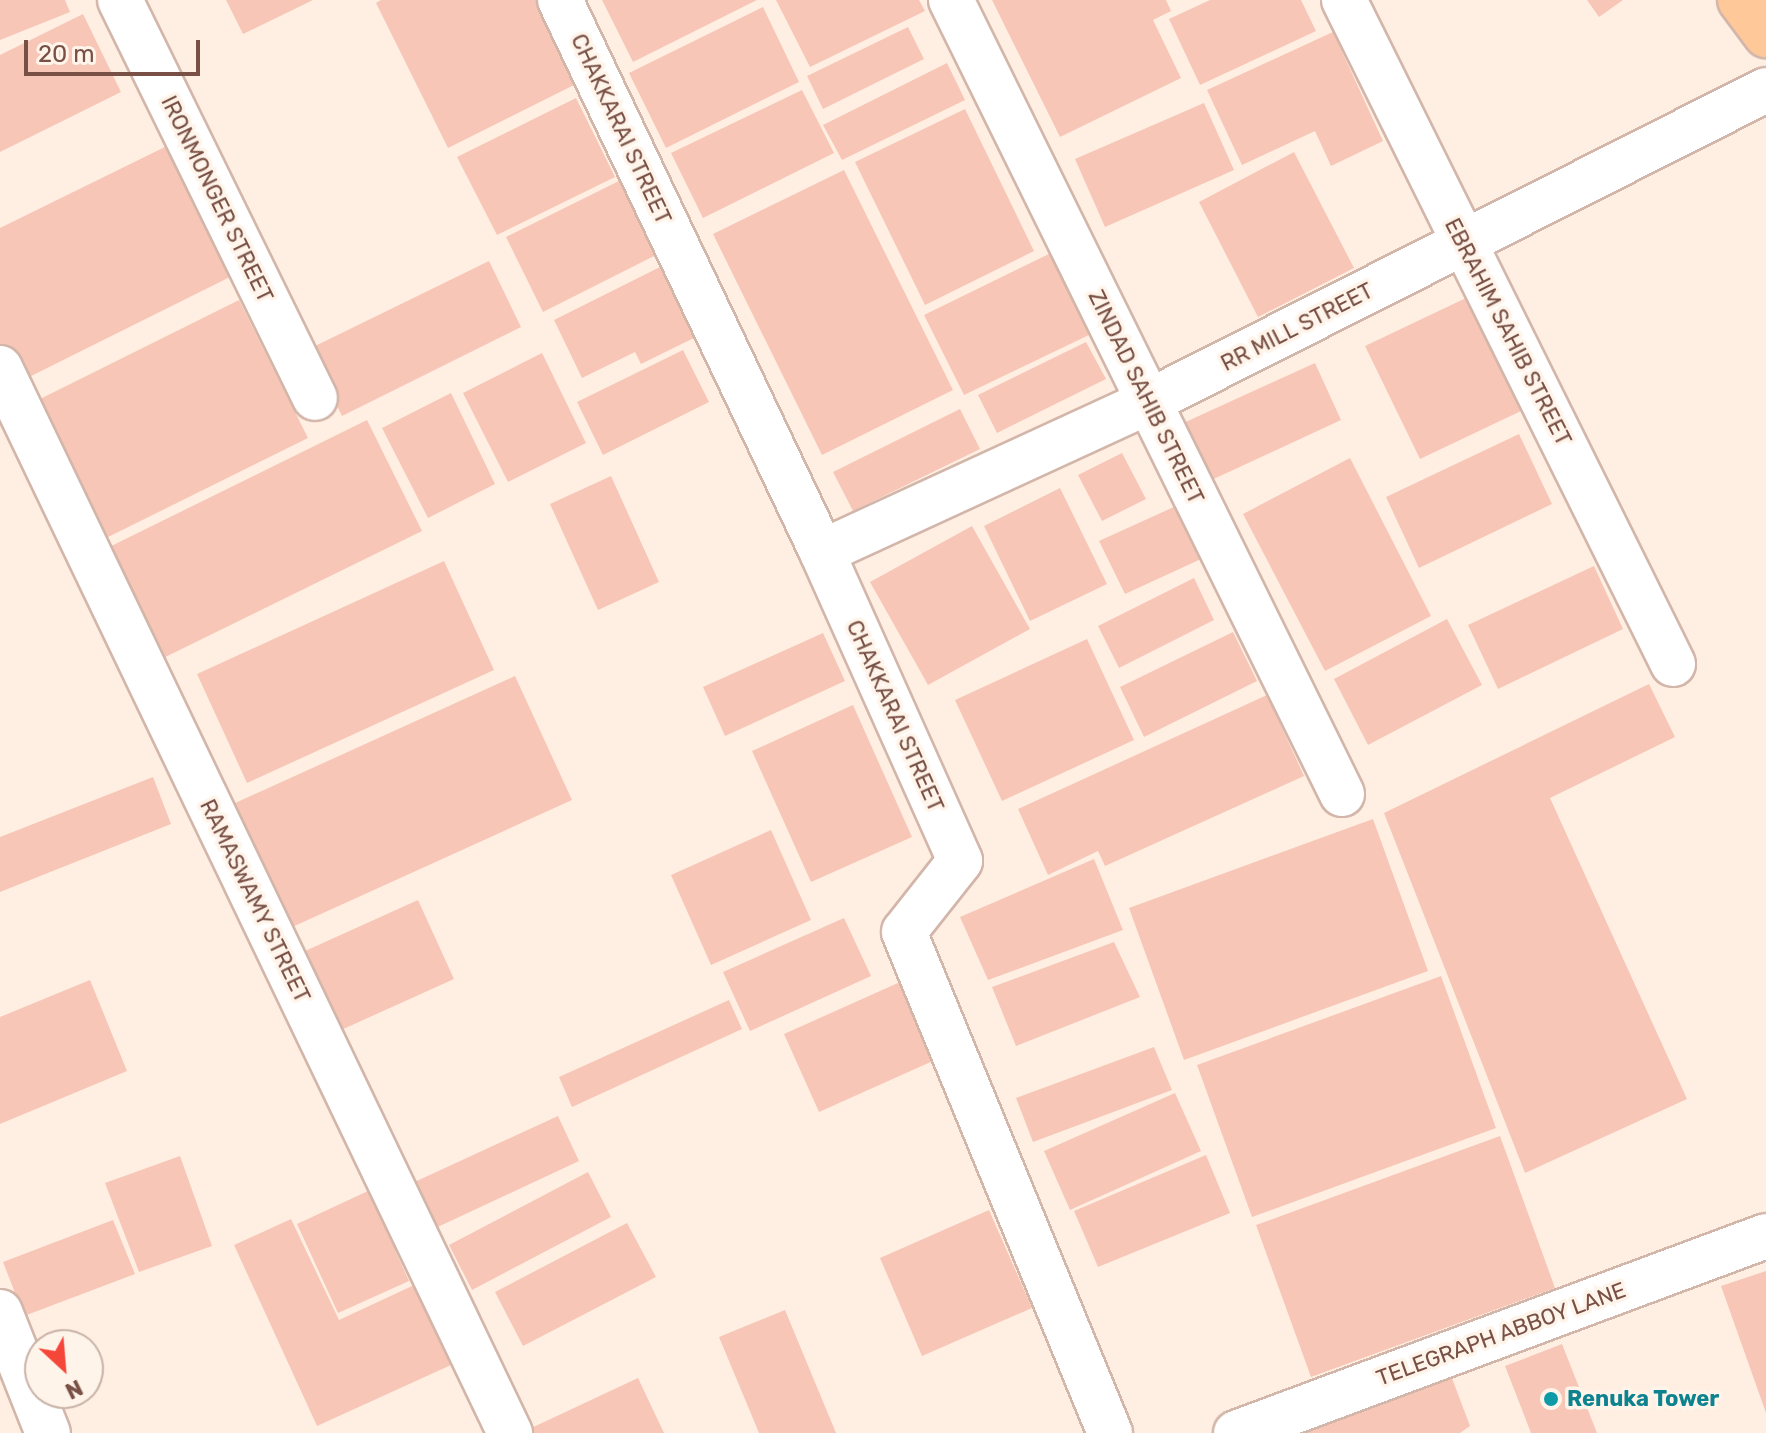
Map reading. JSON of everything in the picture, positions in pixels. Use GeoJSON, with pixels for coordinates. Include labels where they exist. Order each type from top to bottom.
{"type":"FeatureCollection","features":[{"type":"Feature","properties":{"kind":"main road"},"geometry":{"type":"LineString","coordinates":[[1740,0],[1766,35]]}},
{"type":"Feature","properties":{"kind":"street","name":"IRONMONGER STREET"},"geometry":{"type":"LineString","coordinates":[[120,0],[315,398]]}},
{"type":"Feature","properties":{"kind":"street","name":"CHAKKARAI STREET"},"geometry":{"type":"LineString","coordinates":[[560,0],[822,552],[960,861],[904,932],[1110,1433]]}},
{"type":"Feature","properties":{"kind":"street","name":"ZINDAD SAHIB STREET"},"geometry":{"type":"LineString","coordinates":[[951,0],[1342,794]]}},
{"type":"Feature","properties":{"kind":"street","name":"EBRAHIM SAHIB STREET"},"geometry":{"type":"LineString","coordinates":[[1344,0],[1673,664]]}},
{"type":"Feature","properties":{"kind":"street","name":"RR MILL STREET"},"geometry":{"type":"LineString","coordinates":[[822,552],[1148,402],[1766,90]]}},
{"type":"Feature","properties":{"kind":"street","name":"RAMASWAMY STREET"},"geometry":{"type":"LineString","coordinates":[[0,368],[510,1433]]}},
{"type":"Feature","properties":{"kind":"street","name":"TELEGRAPH ABBOY LANE"},"geometry":{"type":"LineString","coordinates":[[1236,1433],[1766,1236]]}},
{"type":"Feature","properties":{"kind":"street"},"geometry":{"type":"LineString","coordinates":[[0,1312],[48,1433]]}},
{"type":"Feature","properties":{"kind":"building"},"geometry":{"type":"Polygon","coordinates":[[[0,0],[65,0],[70,12],[0,40],[0,0]]]}},
{"type":"Feature","properties":{"kind":"building"},"geometry":{"type":"Polygon","coordinates":[[[226,0],[313,0],[243,34],[226,0]]]}},
{"type":"Feature","properties":{"kind":"building"},"geometry":{"type":"Polygon","coordinates":[[[381,0],[549,0],[588,78],[448,148],[376,3],[381,0]]]}},
{"type":"Feature","properties":{"kind":"building"},"geometry":{"type":"Polygon","coordinates":[[[602,0],[757,0],[633,62],[602,0]]]}},
{"type":"Feature","properties":{"kind":"building"},"geometry":{"type":"Polygon","coordinates":[[[776,0],[919,0],[925,11],[810,67],[776,0]]]}},
{"type":"Feature","properties":{"kind":"building"},"geometry":{"type":"Polygon","coordinates":[[[992,0],[1166,0],[1171,11],[1153,20],[1181,78],[1060,137],[992,0]]]}},
{"type":"Feature","properties":{"kind":"building"},"geometry":{"type":"Polygon","coordinates":[[[1210,0],[1301,0],[1316,31],[1200,85],[1169,19],[1210,0]]]}},
{"type":"Feature","properties":{"kind":"building"},"geometry":{"type":"Polygon","coordinates":[[[1587,0],[1623,0],[1599,17],[1587,0]]]}},
{"type":"Feature","properties":{"kind":"building"},"geometry":{"type":"Polygon","coordinates":[[[763,7],[799,82],[666,148],[629,73],[763,7]]]}},
{"type":"Feature","properties":{"kind":"building"},"geometry":{"type":"Polygon","coordinates":[[[83,14],[121,92],[0,152],[0,55],[83,14]]]}},
{"type":"Feature","properties":{"kind":"building"},"geometry":{"type":"Polygon","coordinates":[[[908,27],[924,59],[823,109],[807,76],[908,27]]]}},
{"type":"Feature","properties":{"kind":"building"},"geometry":{"type":"Polygon","coordinates":[[[1333,32],[1383,141],[1331,166],[1315,131],[1242,165],[1207,90],[1333,32]]]}},
{"type":"Feature","properties":{"kind":"building"},"geometry":{"type":"Polygon","coordinates":[[[947,63],[965,100],[842,160],[823,125],[947,63]]]}},
{"type":"Feature","properties":{"kind":"building"},"geometry":{"type":"Polygon","coordinates":[[[802,90],[834,153],[703,218],[671,153],[802,90]]]}},
{"type":"Feature","properties":{"kind":"building"},"geometry":{"type":"Polygon","coordinates":[[[576,98],[615,177],[497,235],[457,157],[576,98]]]}},
{"type":"Feature","properties":{"kind":"building"},"geometry":{"type":"Polygon","coordinates":[[[1204,103],[1234,170],[1105,227],[1075,159],[1204,103]]]}},
{"type":"Feature","properties":{"kind":"building"},"geometry":{"type":"Polygon","coordinates":[[[965,109],[1034,251],[925,305],[855,162],[965,109]]]}},
{"type":"Feature","properties":{"kind":"building"},"geometry":{"type":"Polygon","coordinates":[[[173,143],[238,273],[13,385],[0,358],[0,228],[173,143]]]}},
{"type":"Feature","properties":{"kind":"building"},"geometry":{"type":"Polygon","coordinates":[[[1294,152],[1354,268],[1258,317],[1199,202],[1294,152]]]}},
{"type":"Feature","properties":{"kind":"building"},"geometry":{"type":"Polygon","coordinates":[[[844,170],[953,390],[822,455],[713,234],[844,170]]]}},
{"type":"Feature","properties":{"kind":"building"},"geometry":{"type":"Polygon","coordinates":[[[623,179],[660,253],[543,312],[506,237],[623,179]]]}},
{"type":"Feature","properties":{"kind":"building"},"geometry":{"type":"Polygon","coordinates":[[[1051,253],[1091,334],[964,395],[924,315],[1051,253]]]}},
{"type":"Feature","properties":{"kind":"building"},"geometry":{"type":"Polygon","coordinates":[[[489,261],[521,327],[342,416],[309,349],[489,261]]]}},
{"type":"Feature","properties":{"kind":"building"},"geometry":{"type":"Polygon","coordinates":[[[668,263],[702,334],[641,364],[635,352],[582,378],[554,320],[668,263]]]}},
{"type":"Feature","properties":{"kind":"building"},"geometry":{"type":"Polygon","coordinates":[[[1466,298],[1521,411],[1420,459],[1365,346],[1466,298]]]}},
{"type":"Feature","properties":{"kind":"building"},"geometry":{"type":"Polygon","coordinates":[[[239,300],[308,438],[98,542],[30,404],[239,300]]]}},
{"type":"Feature","properties":{"kind":"building"},"geometry":{"type":"Polygon","coordinates":[[[1086,342],[1106,379],[997,433],[978,395],[1086,342]]]}},
{"type":"Feature","properties":{"kind":"building"},"geometry":{"type":"Polygon","coordinates":[[[683,350],[709,402],[603,455],[577,402],[683,350]]]}},
{"type":"Feature","properties":{"kind":"building"},"geometry":{"type":"Polygon","coordinates":[[[542,353],[586,443],[508,482],[463,393],[542,353]]]}},
{"type":"Feature","properties":{"kind":"building"},"geometry":{"type":"Polygon","coordinates":[[[1315,363],[1341,420],[1205,483],[1179,425],[1315,363]]]}},
{"type":"Feature","properties":{"kind":"building"},"geometry":{"type":"Polygon","coordinates":[[[451,393],[495,484],[428,518],[382,428],[451,393]]]}},
{"type":"Feature","properties":{"kind":"building"},"geometry":{"type":"Polygon","coordinates":[[[960,409],[980,449],[853,511],[833,472],[960,409]]]}},
{"type":"Feature","properties":{"kind":"building"},"geometry":{"type":"Polygon","coordinates":[[[367,420],[422,531],[147,666],[93,555],[367,420]]]}},
{"type":"Feature","properties":{"kind":"building"},"geometry":{"type":"Polygon","coordinates":[[[1519,434],[1552,504],[1419,568],[1386,497],[1519,434]]]}},
{"type":"Feature","properties":{"kind":"building"},"geometry":{"type":"Polygon","coordinates":[[[1122,453],[1146,499],[1102,521],[1078,475],[1122,453]]]}},
{"type":"Feature","properties":{"kind":"building"},"geometry":{"type":"Polygon","coordinates":[[[1350,458],[1431,616],[1325,671],[1243,514],[1350,458]]]}},
{"type":"Feature","properties":{"kind":"building"},"geometry":{"type":"Polygon","coordinates":[[[611,476],[659,582],[598,610],[550,504],[611,476]]]}},
{"type":"Feature","properties":{"kind":"building"},"geometry":{"type":"Polygon","coordinates":[[[1060,488],[1107,584],[1030,621],[984,526],[1060,488]]]}},
{"type":"Feature","properties":{"kind":"building"},"geometry":{"type":"Polygon","coordinates":[[[1176,506],[1201,559],[1125,594],[1099,541],[1176,506]]]}},
{"type":"Feature","properties":{"kind":"building"},"geometry":{"type":"Polygon","coordinates":[[[972,526],[1030,629],[928,685],[870,582],[972,526]]]}},
{"type":"Feature","properties":{"kind":"building"},"geometry":{"type":"Polygon","coordinates":[[[444,561],[494,670],[247,783],[197,674],[444,561]]]}},
{"type":"Feature","properties":{"kind":"building"},"geometry":{"type":"Polygon","coordinates":[[[1594,566],[1623,629],[1498,689],[1468,625],[1594,566]]]}},
{"type":"Feature","properties":{"kind":"building"},"geometry":{"type":"Polygon","coordinates":[[[1194,578],[1214,620],[1119,668],[1098,626],[1194,578]]]}},
{"type":"Feature","properties":{"kind":"building"},"geometry":{"type":"Polygon","coordinates":[[[1447,619],[1482,685],[1368,745],[1334,679],[1447,619]]]}},
{"type":"Feature","properties":{"kind":"building"},"geometry":{"type":"Polygon","coordinates":[[[1233,632],[1257,681],[1144,737],[1120,687],[1233,632]]]}},
{"type":"Feature","properties":{"kind":"building"},"geometry":{"type":"Polygon","coordinates":[[[823,633],[845,681],[725,736],[703,687],[823,633]]]}},
{"type":"Feature","properties":{"kind":"building"},"geometry":{"type":"Polygon","coordinates":[[[1087,639],[1134,740],[1002,801],[955,700],[1087,639]]]}},
{"type":"Feature","properties":{"kind":"building"},"geometry":{"type":"Polygon","coordinates":[[[515,676],[572,800],[279,933],[222,809],[515,676]]]}},
{"type":"Feature","properties":{"kind":"building"},"geometry":{"type":"Polygon","coordinates":[[[1649,684],[1675,737],[1550,798],[1687,1099],[1525,1173],[1384,813],[1649,684]]]}},
{"type":"Feature","properties":{"kind":"building"},"geometry":{"type":"Polygon","coordinates":[[[1267,695],[1304,776],[1105,866],[1098,851],[1048,875],[1018,809],[1267,695]]]}},
{"type":"Feature","properties":{"kind":"building"},"geometry":{"type":"Polygon","coordinates":[[[853,705],[912,837],[811,882],[752,751],[853,705]]]}},
{"type":"Feature","properties":{"kind":"building"},"geometry":{"type":"Polygon","coordinates":[[[153,777],[171,824],[0,892],[0,837],[153,777]]]}},
{"type":"Feature","properties":{"kind":"building"},"geometry":{"type":"Polygon","coordinates":[[[1373,819],[1428,971],[1184,1060],[1129,908],[1373,819]]]}},
{"type":"Feature","properties":{"kind":"building"},"geometry":{"type":"Polygon","coordinates":[[[771,830],[811,920],[711,965],[671,875],[771,830]]]}},
{"type":"Feature","properties":{"kind":"building"},"geometry":{"type":"Polygon","coordinates":[[[1094,859],[1123,930],[988,980],[960,917],[1094,859]]]}},
{"type":"Feature","properties":{"kind":"building"},"geometry":{"type":"Polygon","coordinates":[[[418,900],[454,979],[330,1035],[294,956],[418,900]]]}},
{"type":"Feature","properties":{"kind":"building"},"geometry":{"type":"Polygon","coordinates":[[[844,918],[871,976],[750,1031],[723,972],[844,918]]]}},
{"type":"Feature","properties":{"kind":"building"},"geometry":{"type":"Polygon","coordinates":[[[1114,942],[1140,997],[1016,1046],[992,987],[1114,942]]]}},
{"type":"Feature","properties":{"kind":"building"},"geometry":{"type":"Polygon","coordinates":[[[1441,976],[1496,1128],[1252,1217],[1197,1065],[1441,976]]]}},
{"type":"Feature","properties":{"kind":"building"},"geometry":{"type":"Polygon","coordinates":[[[909,978],[944,1056],[819,1112],[784,1034],[909,978]]]}},
{"type":"Feature","properties":{"kind":"building"},"geometry":{"type":"Polygon","coordinates":[[[90,980],[127,1071],[0,1124],[0,1017],[90,980]]]}},
{"type":"Feature","properties":{"kind":"building"},"geometry":{"type":"Polygon","coordinates":[[[729,1000],[742,1029],[572,1107],[559,1077],[729,1000]]]}},
{"type":"Feature","properties":{"kind":"building"},"geometry":{"type":"Polygon","coordinates":[[[1154,1047],[1172,1090],[1033,1142],[1016,1098],[1154,1047]]]}},
{"type":"Feature","properties":{"kind":"building"},"geometry":{"type":"Polygon","coordinates":[[[1175,1093],[1201,1151],[1070,1210],[1044,1151],[1175,1093]]]}},
{"type":"Feature","properties":{"kind":"building"},"geometry":{"type":"Polygon","coordinates":[[[558,1116],[579,1161],[429,1231],[408,1185],[558,1116]]]}},
{"type":"Feature","properties":{"kind":"building"},"geometry":{"type":"Polygon","coordinates":[[[1500,1136],[1555,1288],[1311,1377],[1256,1225],[1500,1136]]]}},
{"type":"Feature","properties":{"kind":"building"},"geometry":{"type":"Polygon","coordinates":[[[1206,1155],[1230,1213],[1098,1267],[1074,1211],[1206,1155]]]}},
{"type":"Feature","properties":{"kind":"building"},"geometry":{"type":"Polygon","coordinates":[[[180,1156],[212,1246],[139,1272],[105,1183],[180,1156]]]}},
{"type":"Feature","properties":{"kind":"building"},"geometry":{"type":"Polygon","coordinates":[[[588,1172],[611,1217],[472,1290],[449,1245],[588,1172]]]}},
{"type":"Feature","properties":{"kind":"building"},"geometry":{"type":"Polygon","coordinates":[[[368,1191],[400,1249],[395,1250],[409,1281],[338,1313],[297,1224],[368,1191]]]}},
{"type":"Feature","properties":{"kind":"building"},"geometry":{"type":"Polygon","coordinates":[[[989,1210],[1032,1308],[922,1356],[880,1258],[989,1210]]]}},
{"type":"Feature","properties":{"kind":"building"},"geometry":{"type":"Polygon","coordinates":[[[291,1219],[339,1320],[425,1280],[462,1360],[317,1426],[234,1245],[291,1219]]]}},
{"type":"Feature","properties":{"kind":"building"},"geometry":{"type":"Polygon","coordinates":[[[113,1220],[135,1274],[24,1316],[3,1262],[113,1220]]]}},
{"type":"Feature","properties":{"kind":"building"},"geometry":{"type":"Polygon","coordinates":[[[627,1223],[656,1277],[523,1346],[495,1292],[627,1223]]]}},
{"type":"Feature","properties":{"kind":"building"},"geometry":{"type":"Polygon","coordinates":[[[1766,1271],[1766,1413],[1721,1286],[1766,1271]]]}},
{"type":"Feature","properties":{"kind":"building"},"geometry":{"type":"Polygon","coordinates":[[[785,1310],[836,1433],[759,1433],[719,1337],[785,1310]]]}},
{"type":"Feature","properties":{"kind":"building","name":"Renuka Tower"},"geometry":{"type":"Polygon","coordinates":[[[1562,1344],[1597,1433],[1531,1433],[1505,1366],[1562,1344]]]}},
{"type":"Feature","properties":{"kind":"building"},"geometry":{"type":"Polygon","coordinates":[[[1447,1365],[1470,1426],[1460,1433],[1295,1433],[1447,1365]]]}},
{"type":"Feature","properties":{"kind":"building"},"geometry":{"type":"Polygon","coordinates":[[[638,1378],[664,1433],[529,1433],[527,1430],[638,1378]]]}},
{"type":"Feature","properties":{"kind":"place","name":"Renuka Tower"},"geometry":{"type":"Point","coordinates":[1551,1399]}}]}
